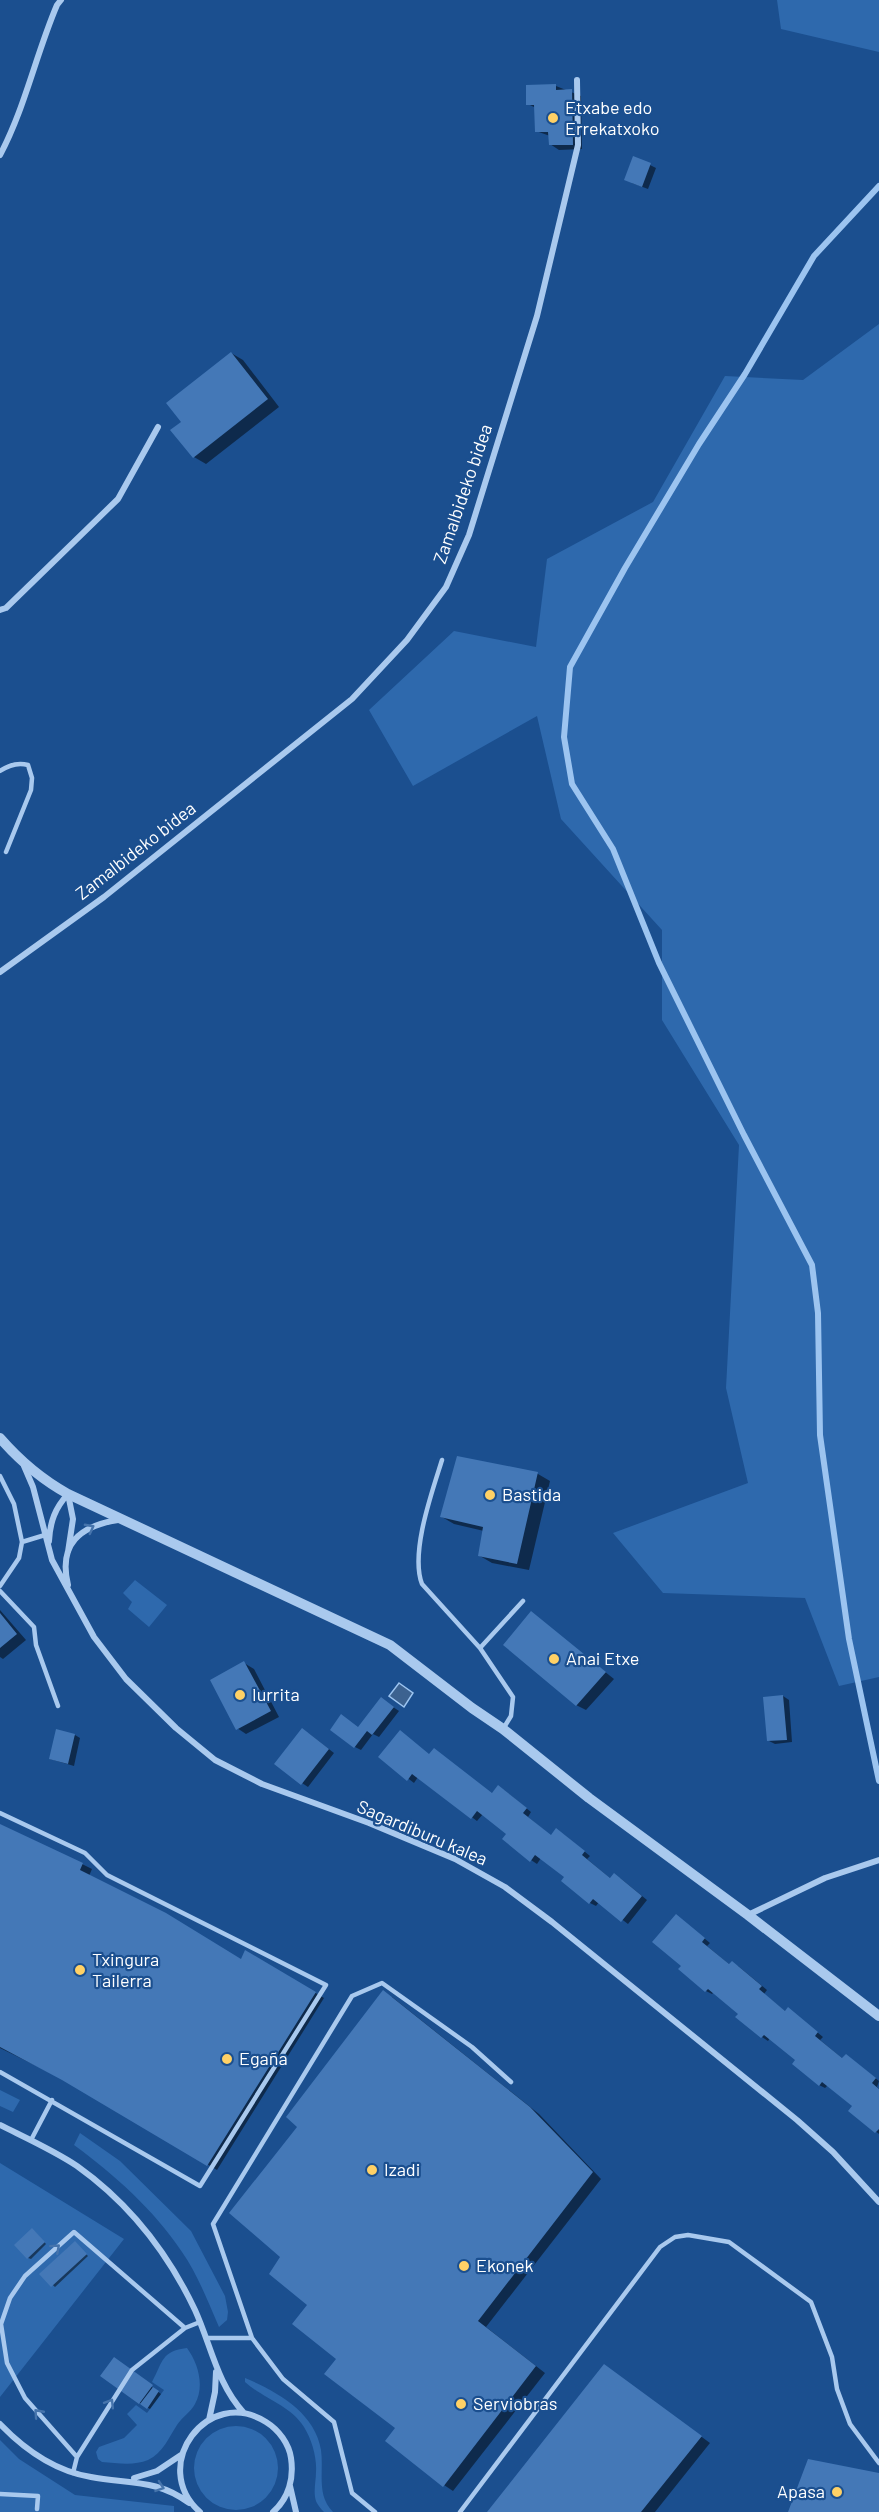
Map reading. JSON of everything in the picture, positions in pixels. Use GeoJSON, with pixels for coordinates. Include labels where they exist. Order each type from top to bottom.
{"type":"FeatureCollection","features":[{"type":"Feature","properties":{"kind":"street"},"geometry":{"type":"LineString","coordinates":[[0,155],[12,133],[41,42],[61,0]]}},
{"type":"Feature","properties":{"kind":"street","name":"Zamalbideko bidea"},"geometry":{"type":"LineString","coordinates":[[0,972],[104,897],[352,699],[407,640],[446,587],[469,535],[537,316],[578,145],[577,80]]}},
{"type":"Feature","properties":{"kind":"street"},"geometry":{"type":"LineString","coordinates":[[0,610],[6,608],[118,499],[158,427]]}},
{"type":"Feature","properties":{"kind":"street"},"geometry":{"type":"LineString","coordinates":[[0,1438],[22,1462],[44,1480],[68,1494],[390,1645],[472,1708],[503,1728],[589,1798],[748,1914],[879,2016]]}},
{"type":"Feature","properties":{"kind":"street","name":"Sagardiburu kalea"},"geometry":{"type":"LineString","coordinates":[[22,1462],[33,1487],[45,1536],[57,1570],[94,1637],[126,1679],[176,1728],[215,1760],[262,1784],[369,1823],[454,1859],[505,1887],[552,1922],[797,2120],[833,2152],[879,2202]]}},
{"type":"Feature","properties":{"kind":"street","name":"Sagardiburu kalea"},"geometry":{"type":"LineString","coordinates":[[50,1551],[49,1539],[53,1515],[68,1494]]}},
{"type":"Feature","properties":{"kind":"street","name":"Sagardiburu kalea"},"geometry":{"type":"LineString","coordinates":[[68,1494],[73,1519],[66,1569],[70,1592]]}},
{"type":"Feature","properties":{"kind":"street"},"geometry":{"type":"LineString","coordinates":[[68,1552],[71,1544],[83,1530],[100,1522],[121,1519]]}},
{"type":"Feature","properties":{"kind":"street"},"geometry":{"type":"LineString","coordinates":[[748,1914],[825,1878],[879,1860]]}},
{"type":"Feature","properties":{"kind":"street"},"geometry":{"type":"LineString","coordinates":[[0,2125],[68,2161],[92,2178],[119,2201],[144,2228],[172,2266],[200,2322],[225,2389],[243,2413]]}},
{"type":"Feature","properties":{"kind":"street"},"geometry":{"type":"LineString","coordinates":[[208,2420],[215,2392],[214,2362]]}},
{"type":"Feature","properties":{"kind":"street"},"geometry":{"type":"LineString","coordinates":[[192,2505],[183,2490],[180,2473],[181,2455],[187,2441],[196,2429],[208,2420],[231,2413],[243,2413],[266,2422],[284,2439],[292,2462],[290,2486],[296,2512]]}},
{"type":"Feature","properties":{"kind":"street"},"geometry":{"type":"LineString","coordinates":[[0,2424],[34,2454],[56,2467],[89,2477],[160,2486],[200,2512]]}},
{"type":"Feature","properties":{"kind":"street"},"geometry":{"type":"LineString","coordinates":[[124,2480],[157,2471],[181,2455]]}},
{"type":"Feature","properties":{"kind":"street"},"geometry":{"type":"LineString","coordinates":[[273,2512],[285,2498],[290,2486]]}},
{"type":"Feature","properties":{"kind":"lane"},"geometry":{"type":"LineString","coordinates":[[0,771],[7,766],[21,763],[28,765],[32,778],[31,790],[6,852]]}},
{"type":"Feature","properties":{"kind":"lane"},"geometry":{"type":"LineString","coordinates":[[442,1460],[425,1515],[417,1566],[418,1576],[422,1584],[480,1648],[513,1697],[511,1716],[503,1728]]}},
{"type":"Feature","properties":{"kind":"lane"},"geometry":{"type":"LineString","coordinates":[[0,1476],[14,1504],[22,1542],[19,1558],[0,1586]]}},
{"type":"Feature","properties":{"kind":"lane"},"geometry":{"type":"LineString","coordinates":[[22,1542],[45,1536]]}},
{"type":"Feature","properties":{"kind":"lane"},"geometry":{"type":"LineString","coordinates":[[0,1591],[34,1627],[36,1645],[58,1706]]}},
{"type":"Feature","properties":{"kind":"lane"},"geometry":{"type":"LineString","coordinates":[[480,1648],[523,1601]]}},
{"type":"Feature","properties":{"kind":"lane"},"geometry":{"type":"LineString","coordinates":[[0,1813],[85,1853],[107,1875],[326,1985],[200,2186],[0,2072]]}},
{"type":"Feature","properties":{"kind":"lane"},"geometry":{"type":"LineString","coordinates":[[375,2512],[352,2493],[334,2422],[283,2379],[252,2338],[213,2224],[352,1996],[382,1983],[472,2047],[511,2082]]}},
{"type":"Feature","properties":{"kind":"lane"},"geometry":{"type":"LineString","coordinates":[[31,2140],[52,2100]]}},
{"type":"Feature","properties":{"kind":"lane"},"geometry":{"type":"LineString","coordinates":[[77,2457],[25,2398],[7,2363],[1,2324],[10,2298],[25,2276],[74,2232],[185,2328]]}},
{"type":"Feature","properties":{"kind":"lane"},"geometry":{"type":"LineString","coordinates":[[460,2512],[660,2247],[675,2237],[688,2235],[729,2242],[811,2302],[832,2357],[837,2388],[850,2424],[879,2463]]}},
{"type":"Feature","properties":{"kind":"lane"},"geometry":{"type":"LineString","coordinates":[[73,2473],[77,2457],[132,2370],[185,2328],[200,2322]]}},
{"type":"Feature","properties":{"kind":"lane"},"geometry":{"type":"LineString","coordinates":[[206,2338],[252,2338]]}},
{"type":"Feature","properties":{"kind":"lane"},"geometry":{"type":"LineString","coordinates":[[0,2494],[38,2496],[37,2509]]}},
{"type":"Feature","properties":{"kind":"shaded area"},"geometry":{"type":"Polygon","coordinates":[[[777,0],[879,0],[879,52],[781,29],[777,0]]]}},
{"type":"Feature","properties":{"kind":"shaded area"},"geometry":{"type":"Polygon","coordinates":[[[879,324],[879,1677],[839,1686],[805,1598],[663,1593],[613,1533],[748,1483],[726,1388],[739,1145],[662,1020],[662,930],[561,819],[537,716],[413,786],[369,710],[454,631],[536,647],[547,559],[653,502],[725,376],[803,380],[879,324]]]}},
{"type":"Feature","properties":{"kind":"shaded area"},"geometry":{"type":"Polygon","coordinates":[[[135,1580],[167,1605],[149,1627],[128,1609],[132,1602],[123,1593],[135,1580]]]}},
{"type":"Feature","properties":{"kind":"shaded area"},"geometry":{"type":"Polygon","coordinates":[[[399,1683],[413,1693],[404,1707],[389,1696],[399,1683]]]}},
{"type":"Feature","properties":{"kind":"shaded area"},"geometry":{"type":"Polygon","coordinates":[[[0,2090],[20,2100],[13,2112],[0,2106],[0,2090]]]}},
{"type":"Feature","properties":{"kind":"shaded area"},"geometry":{"type":"Polygon","coordinates":[[[80,2133],[120,2161],[191,2231],[225,2296],[227,2320],[219,2327],[198,2279],[171,2236],[133,2194],[74,2145],[80,2133]]]}},
{"type":"Feature","properties":{"kind":"shaded area"},"geometry":{"type":"Polygon","coordinates":[[[0,2163],[124,2239],[0,2397],[0,2163]]]}},
{"type":"Feature","properties":{"kind":"shaded area"},"geometry":{"type":"Polygon","coordinates":[[[187,2348],[199,2375],[200,2390],[193,2407],[179,2422],[162,2449],[148,2460],[137,2463],[102,2462],[98,2459],[96,2452],[99,2447],[124,2438],[137,2425],[127,2414],[136,2405],[147,2413],[164,2390],[152,2382],[167,2355],[187,2348]]]}},
{"type":"Feature","properties":{"kind":"shaded area"},"geometry":{"type":"Polygon","coordinates":[[[245,2378],[281,2396],[311,2425],[321,2450],[324,2498],[333,2512],[324,2512],[316,2501],[315,2455],[304,2427],[292,2413],[252,2388],[245,2382],[245,2378]]]}},
{"type":"Feature","properties":{"kind":"shaded area"},"geometry":{"type":"Polygon","coordinates":[[[228,2426],[244,2426],[260,2433],[271,2444],[278,2460],[275,2484],[266,2498],[244,2510],[228,2510],[212,2503],[201,2492],[194,2476],[194,2460],[201,2444],[212,2433],[228,2426]]]}},
{"type":"Feature","properties":{"kind":"shaded area"},"geometry":{"type":"Polygon","coordinates":[[[0,2440],[19,2459],[75,2495],[174,2506],[174,2512],[0,2512],[0,2440]]]}},
{"type":"Feature","properties":{"kind":"building","name":"Etxabe edo Errekatxoko"},"geometry":{"type":"Polygon","coordinates":[[[556,84],[556,90],[572,89],[573,145],[549,145],[548,132],[535,132],[534,105],[526,105],[526,85],[556,84]]]}},
{"type":"Feature","properties":{"kind":"building"},"geometry":{"type":"Polygon","coordinates":[[[633,156],[651,163],[642,187],[624,180],[633,156]]]}},
{"type":"Feature","properties":{"kind":"building"},"geometry":{"type":"Polygon","coordinates":[[[231,352],[268,399],[193,458],[170,430],[181,422],[166,403],[231,352]]]}},
{"type":"Feature","properties":{"kind":"building","name":"Bastida"},"geometry":{"type":"Polygon","coordinates":[[[457,1456],[538,1472],[517,1564],[478,1556],[483,1527],[440,1517],[457,1456]]]}},
{"type":"Feature","properties":{"kind":"building","name":"Anai Etxe"},"geometry":{"type":"Polygon","coordinates":[[[531,1611],[606,1672],[576,1706],[503,1645],[531,1611]]]}},
{"type":"Feature","properties":{"kind":"building"},"geometry":{"type":"Polygon","coordinates":[[[0,1613],[17,1634],[0,1648],[0,1613]]]}},
{"type":"Feature","properties":{"kind":"building","name":"Iurrita"},"geometry":{"type":"Polygon","coordinates":[[[244,1661],[271,1711],[236,1730],[210,1680],[244,1661]]]}},
{"type":"Feature","properties":{"kind":"building"},"geometry":{"type":"Polygon","coordinates":[[[783,1695],[787,1740],[767,1741],[763,1697],[783,1695]]]}},
{"type":"Feature","properties":{"kind":"building"},"geometry":{"type":"Polygon","coordinates":[[[381,1697],[394,1707],[372,1735],[367,1731],[354,1748],[330,1730],[341,1714],[358,1727],[381,1697]]]}},
{"type":"Feature","properties":{"kind":"building"},"geometry":{"type":"Polygon","coordinates":[[[302,1728],[329,1749],[301,1785],[274,1764],[302,1728]]]}},
{"type":"Feature","properties":{"kind":"building"},"geometry":{"type":"Polygon","coordinates":[[[56,1729],[75,1734],[68,1764],[49,1759],[56,1729]]]}},
{"type":"Feature","properties":{"kind":"building"},"geometry":{"type":"Polygon","coordinates":[[[400,1730],[429,1754],[434,1748],[492,1793],[498,1785],[527,1808],[523,1813],[551,1835],[556,1828],[585,1851],[582,1855],[610,1878],[614,1873],[642,1896],[621,1922],[593,1899],[589,1904],[561,1881],[564,1877],[535,1855],[530,1862],[502,1839],[506,1834],[477,1811],[471,1819],[412,1774],[407,1781],[378,1757],[400,1730]]]}},
{"type":"Feature","properties":{"kind":"building"},"geometry":{"type":"Polygon","coordinates":[[[0,1824],[83,1863],[80,1870],[166,1913],[241,1959],[245,1950],[316,1992],[207,2166],[62,2080],[0,2047],[0,1824]]]}},
{"type":"Feature","properties":{"kind":"building"},"geometry":{"type":"Polygon","coordinates":[[[676,1914],[705,1938],[702,1942],[729,1964],[732,1961],[762,1986],[759,1989],[785,2011],[788,2007],[818,2032],[815,2036],[842,2058],[846,2054],[876,2078],[872,2083],[879,2089],[879,2129],[875,2133],[848,2111],[852,2106],[822,2082],[819,2086],[792,2064],[795,2060],[764,2035],[761,2038],[735,2017],[738,2014],[708,1989],[705,1992],[678,1969],[681,1966],[652,1942],[676,1914]]]}},
{"type":"Feature","properties":{"kind":"building"},"geometry":{"type":"Polygon","coordinates":[[[383,1990],[530,2107],[593,2172],[478,2321],[536,2366],[443,2487],[385,2441],[395,2428],[324,2374],[336,2359],[292,2324],[307,2305],[269,2274],[280,2257],[229,2213],[297,2127],[286,2117],[383,1990]]]}},
{"type":"Feature","properties":{"kind":"building"},"geometry":{"type":"Polygon","coordinates":[[[32,2228],[45,2242],[27,2259],[14,2245],[32,2228]]]}},
{"type":"Feature","properties":{"kind":"building"},"geometry":{"type":"Polygon","coordinates":[[[75,2241],[87,2254],[51,2287],[39,2274],[75,2241]]]}},
{"type":"Feature","properties":{"kind":"building"},"geometry":{"type":"Polygon","coordinates":[[[114,2357],[153,2385],[139,2404],[100,2376],[114,2357]]]}},
{"type":"Feature","properties":{"kind":"building"},"geometry":{"type":"Polygon","coordinates":[[[604,2364],[702,2436],[641,2512],[487,2512],[604,2364]]]}},
{"type":"Feature","properties":{"kind":"building"},"geometry":{"type":"Polygon","coordinates":[[[153,2387],[159,2391],[147,2409],[140,2404],[153,2387]]]}},
{"type":"Feature","properties":{"kind":"building","name":"Apasa"},"geometry":{"type":"Polygon","coordinates":[[[808,2459],[879,2473],[879,2512],[788,2512],[808,2459]]]}},
{"type":"Feature","properties":{"kind":"waterway"},"geometry":{"type":"LineString","coordinates":[[879,186],[814,256],[745,374],[699,444],[625,568],[570,667],[564,737],[572,784],[613,849],[659,963],[744,1135],[812,1265],[818,1313],[820,1435],[849,1639],[879,1781]]}},
{"type":"Feature","properties":{"kind":"place","name":"Etxabe edo Errekatxoko"},"geometry":{"type":"Point","coordinates":[553,118]}},
{"type":"Feature","properties":{"kind":"place","name":"Bastida"},"geometry":{"type":"Point","coordinates":[490,1495]}},
{"type":"Feature","properties":{"kind":"place","name":"Anai Etxe"},"geometry":{"type":"Point","coordinates":[554,1659]}},
{"type":"Feature","properties":{"kind":"place","name":"Iurrita"},"geometry":{"type":"Point","coordinates":[240,1695]}},
{"type":"Feature","properties":{"kind":"place","name":"Txingura Tailerra"},"geometry":{"type":"Point","coordinates":[80,1970]}},
{"type":"Feature","properties":{"kind":"place","name":"Egaña"},"geometry":{"type":"Point","coordinates":[227,2059]}},
{"type":"Feature","properties":{"kind":"place","name":"Izadi"},"geometry":{"type":"Point","coordinates":[372,2170]}},
{"type":"Feature","properties":{"kind":"place","name":"Ekonek"},"geometry":{"type":"Point","coordinates":[464,2266]}},
{"type":"Feature","properties":{"kind":"place","name":"Serviobras"},"geometry":{"type":"Point","coordinates":[461,2404]}},
{"type":"Feature","properties":{"kind":"place","name":"Apasa"},"geometry":{"type":"Point","coordinates":[837,2492]}}]}
